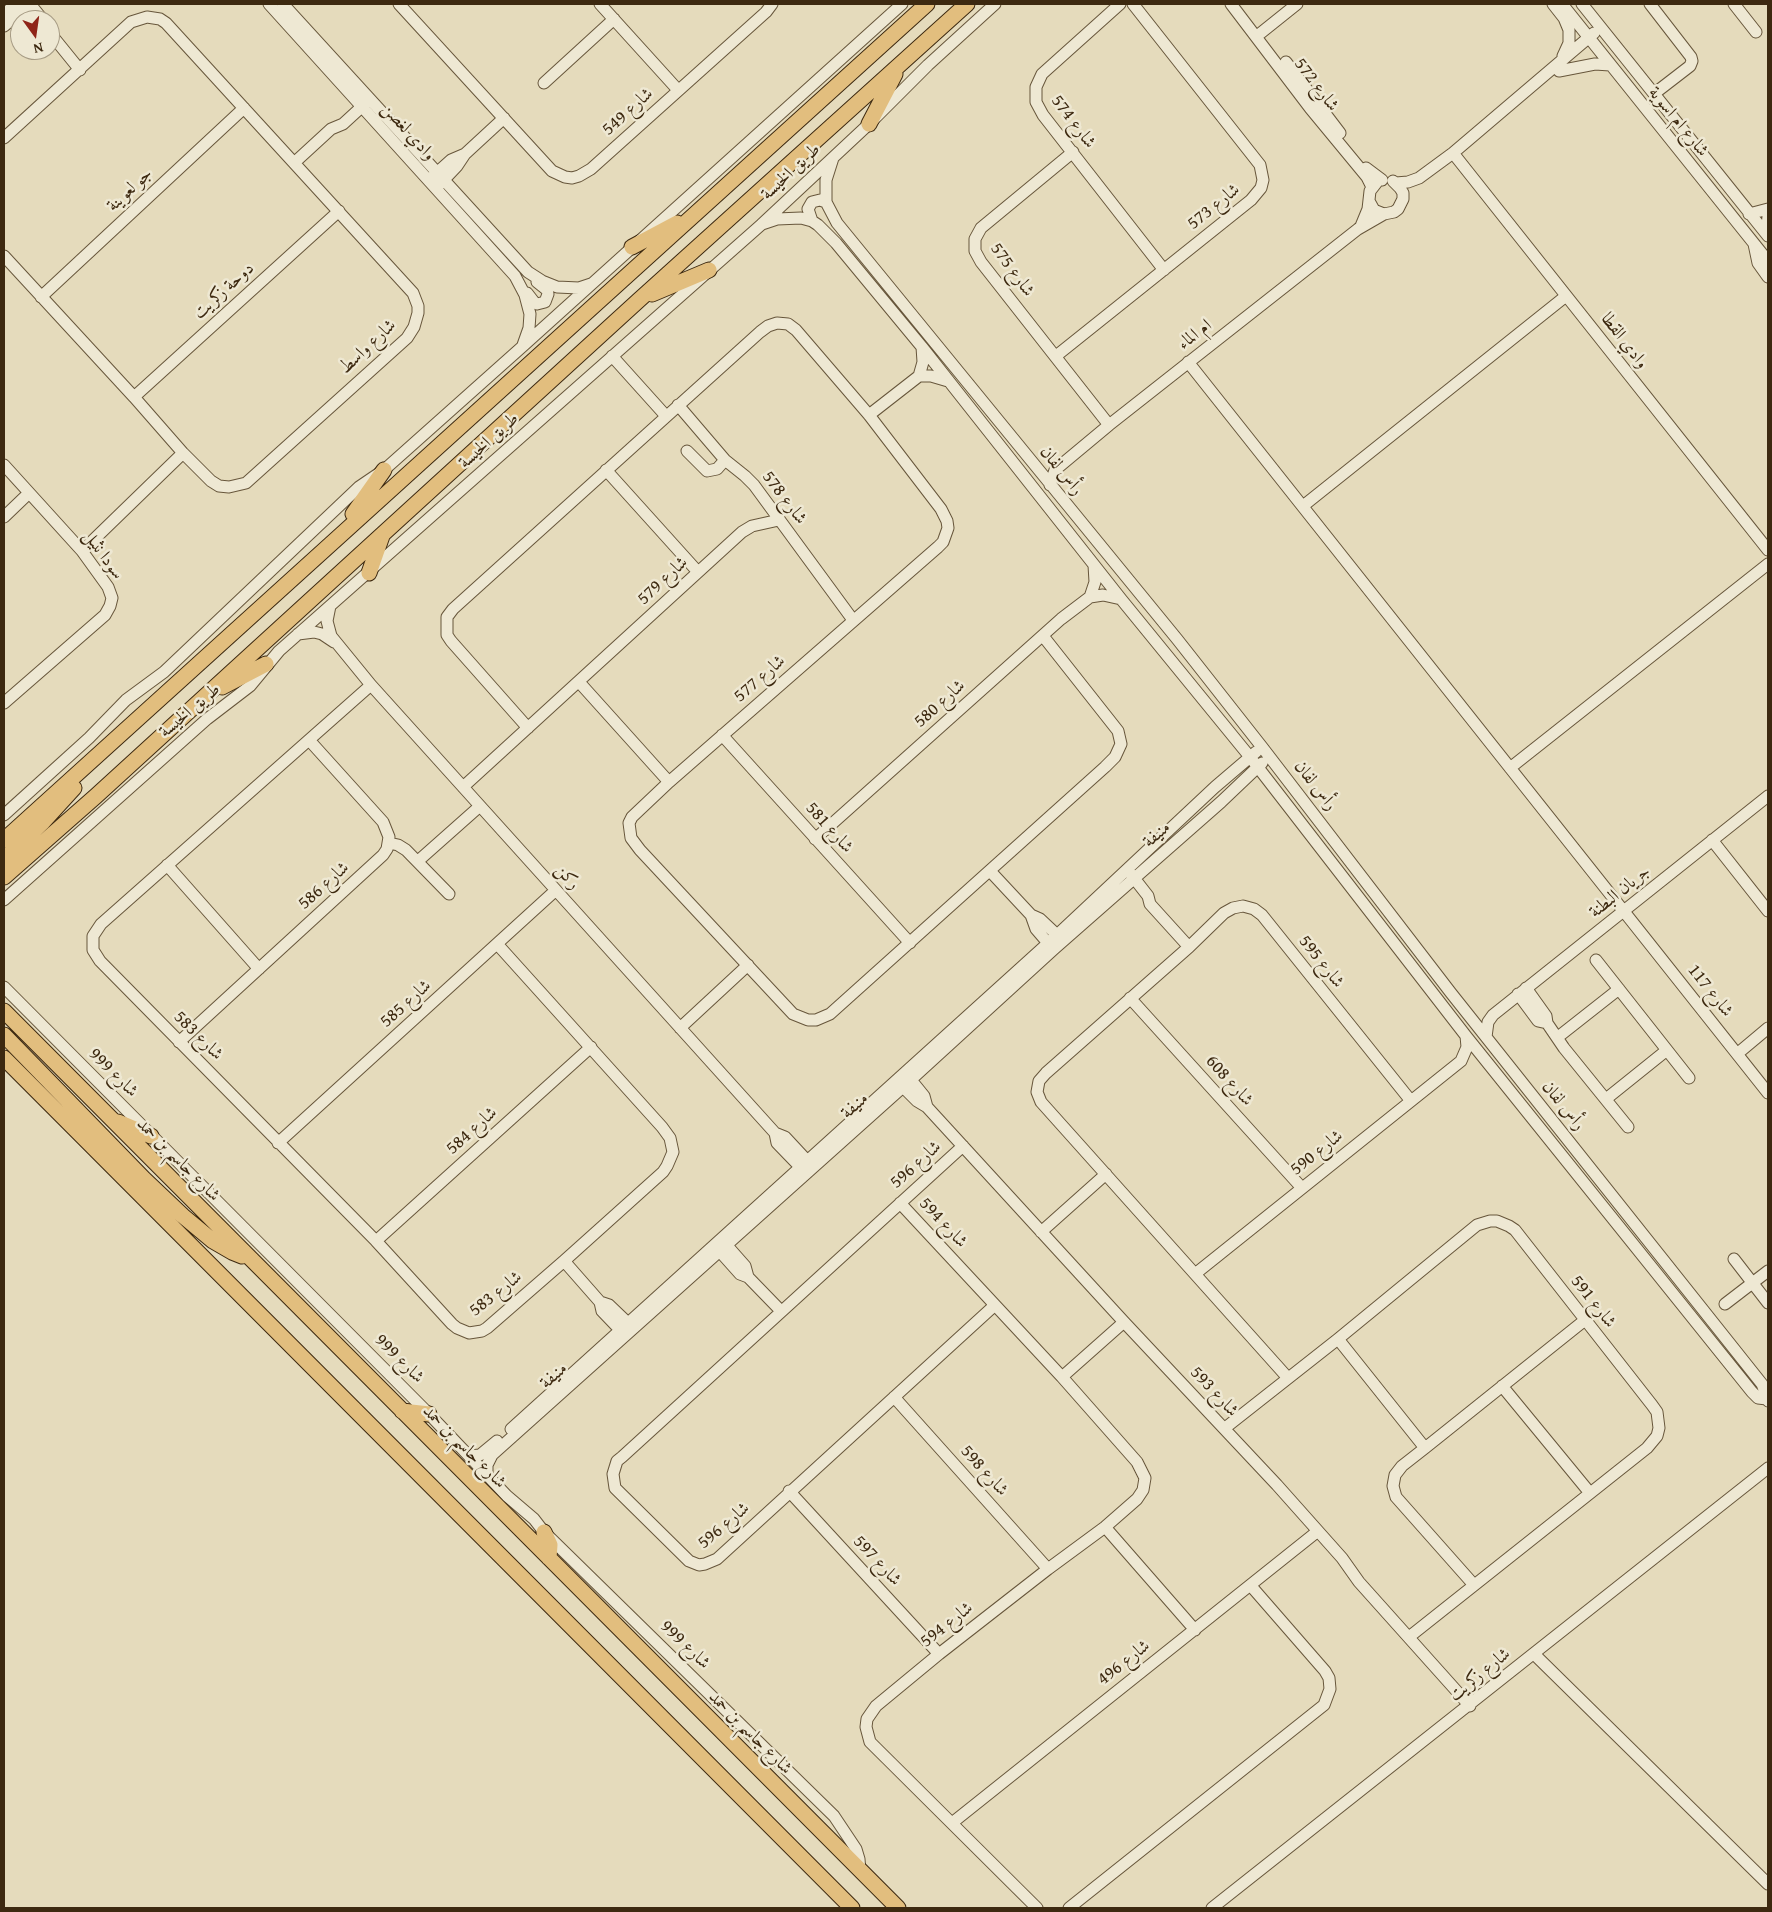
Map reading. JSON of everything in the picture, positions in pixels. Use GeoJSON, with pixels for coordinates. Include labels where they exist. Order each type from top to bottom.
{"type":"FeatureCollection","features":[{"type":"Feature","properties":{"kind":"main road","name":"طريق الخيسة"},"geometry":{"type":"LineString","coordinates":[[4,840],[927,4]]}},
{"type":"Feature","properties":{"kind":"main road","name":"طريق الخيسة"},"geometry":{"type":"LineString","coordinates":[[4,877],[96,796],[639,300],[967,4]]}},
{"type":"Feature","properties":{"kind":"main road"},"geometry":{"type":"LineString","coordinates":[[869,124],[899,65]]}},
{"type":"Feature","properties":{"kind":"main road"},"geometry":{"type":"LineString","coordinates":[[632,247],[698,211]]}},
{"type":"Feature","properties":{"kind":"main road"},"geometry":{"type":"LineString","coordinates":[[639,300],[709,270]]}},
{"type":"Feature","properties":{"kind":"main road"},"geometry":{"type":"LineString","coordinates":[[341,534],[384,470]]}},
{"type":"Feature","properties":{"kind":"main road"},"geometry":{"type":"LineString","coordinates":[[369,572],[383,534]]}},
{"type":"Feature","properties":{"kind":"main road"},"geometry":{"type":"LineString","coordinates":[[203,697],[266,664]]}},
{"type":"Feature","properties":{"kind":"main road"},"geometry":{"type":"LineString","coordinates":[[4,859],[54,811],[102,751]]}},
{"type":"Feature","properties":{"kind":"main road"},"geometry":{"type":"LineString","coordinates":[[4,1000],[8,1016]]}},
{"type":"Feature","properties":{"kind":"main road","name":"شارع جاسم بن حمد"},"geometry":{"type":"LineString","coordinates":[[8,1016],[898,1908]]}},
{"type":"Feature","properties":{"kind":"main road"},"geometry":{"type":"LineString","coordinates":[[4,1035],[144,1179],[183,1216],[213,1240],[232,1252],[250,1259]]}},
{"type":"Feature","properties":{"kind":"main road"},"geometry":{"type":"LineString","coordinates":[[4,1058],[852,1908]]}},
{"type":"Feature","properties":{"kind":"main road"},"geometry":{"type":"LineString","coordinates":[[110,1119],[151,1136]]}},
{"type":"Feature","properties":{"kind":"main road"},"geometry":{"type":"LineString","coordinates":[[402,1411],[429,1414]]}},
{"type":"Feature","properties":{"kind":"main road"},"geometry":{"type":"LineString","coordinates":[[544,1532],[550,1545],[549,1558]]}},
{"type":"Feature","properties":{"kind":"street","name":"وادي لغصن"},"geometry":{"type":"LineString","coordinates":[[269,4],[363,100],[436,180],[547,290],[548,294],[545,302],[537,304],[534,302],[436,180]]}},
{"type":"Feature","properties":{"kind":"street","name":"وادي لغصن"},"geometry":{"type":"LineString","coordinates":[[283,4],[363,100]]}},
{"type":"Feature","properties":{"kind":"street","name":"شارع 549"},"geometry":{"type":"LineString","coordinates":[[398,4],[552,171],[558,175],[572,178],[591,169],[766,12],[772,4]]}},
{"type":"Feature","properties":{"kind":"street"},"geometry":{"type":"LineString","coordinates":[[600,4],[678,90]]}},
{"type":"Feature","properties":{"kind":"street"},"geometry":{"type":"LineString","coordinates":[[4,815],[89,738],[126,700],[164,672],[359,487],[384,470],[902,4]]}},
{"type":"Feature","properties":{"kind":"street","name":"طريق الخيسة"},"geometry":{"type":"LineString","coordinates":[[4,900],[220,708],[246,689],[256,680],[266,664],[298,634],[762,224],[869,124],[928,65],[995,4]]}},
{"type":"Feature","properties":{"kind":"street","name":"شارع 574"},"geometry":{"type":"LineString","coordinates":[[1120,4],[1042,74],[1036,87],[1036,102],[1039,109],[1164,270]]}},
{"type":"Feature","properties":{"kind":"street","name":"شارع 573"},"geometry":{"type":"LineString","coordinates":[[1056,356],[1257,194],[1263,180],[1263,173],[1256,159],[1133,4]]}},
{"type":"Feature","properties":{"kind":"street","name":"شارع 572"},"geometry":{"type":"LineString","coordinates":[[1231,4],[1257,31],[1365,166],[1382,180]]}},
{"type":"Feature","properties":{"kind":"street","name":"شارع 572"},"geometry":{"type":"LineString","coordinates":[[1239,4],[1310,108],[1369,179],[1372,187]]}},
{"type":"Feature","properties":{"kind":"street"},"geometry":{"type":"LineString","coordinates":[[1257,31],[1286,4]]}},
{"type":"Feature","properties":{"kind":"street"},"geometry":{"type":"LineString","coordinates":[[1257,31],[1297,4]]}},
{"type":"Feature","properties":{"kind":"street"},"geometry":{"type":"LineString","coordinates":[[1553,4],[1564,18],[1569,30],[1569,43],[1560,66]]}},
{"type":"Feature","properties":{"kind":"street","name":"شارع ام اسوية"},"geometry":{"type":"LineString","coordinates":[[1562,4],[1768,260]]}},
{"type":"Feature","properties":{"kind":"street","name":"شارع ام اسوية"},"geometry":{"type":"LineString","coordinates":[[1582,4],[1767,235]]}},
{"type":"Feature","properties":{"kind":"street"},"geometry":{"type":"LineString","coordinates":[[1650,4],[1691,57],[1692,63],[1657,96]]}},
{"type":"Feature","properties":{"kind":"street"},"geometry":{"type":"LineString","coordinates":[[1734,4],[1756,32]]}},
{"type":"Feature","properties":{"kind":"street"},"geometry":{"type":"LineString","coordinates":[[4,14],[22,5]]}},
{"type":"Feature","properties":{"kind":"street"},"geometry":{"type":"LineString","coordinates":[[4,26],[22,5]]}},
{"type":"Feature","properties":{"kind":"street","name":"شارع واسط"},"geometry":{"type":"LineString","coordinates":[[4,138],[131,22],[138,18],[153,17],[166,23],[413,294],[418,306],[418,313],[414,328],[407,338],[246,483],[229,487],[219,486],[211,482],[183,453],[4,256]]}},
{"type":"Feature","properties":{"kind":"street"},"geometry":{"type":"LineString","coordinates":[[544,84],[614,19]]}},
{"type":"Feature","properties":{"kind":"street"},"geometry":{"type":"LineString","coordinates":[[1396,183],[1408,182],[1419,178],[1453,153],[1531,88],[1545,82],[1560,66],[1604,31]]}},
{"type":"Feature","properties":{"kind":"street"},"geometry":{"type":"LineString","coordinates":[[60,46],[80,70]]}},
{"type":"Feature","properties":{"kind":"street"},"geometry":{"type":"LineString","coordinates":[[1560,66],[1610,65]]}},
{"type":"Feature","properties":{"kind":"street"},"geometry":{"type":"LineString","coordinates":[[294,162],[331,130],[343,124],[363,100]]}},
{"type":"Feature","properties":{"kind":"street","name":"جو لعوينة"},"geometry":{"type":"LineString","coordinates":[[41,297],[244,108]]}},
{"type":"Feature","properties":{"kind":"street"},"geometry":{"type":"LineString","coordinates":[[436,180],[451,160],[465,154],[504,118]]}},
{"type":"Feature","properties":{"kind":"street","name":"شارع 575"},"geometry":{"type":"LineString","coordinates":[[1073,152],[980,228],[975,239],[975,251],[1109,425]]}},
{"type":"Feature","properties":{"kind":"street","name":"وادي القطا"},"geometry":{"type":"LineString","coordinates":[[1453,153],[1768,550]]}},
{"type":"Feature","properties":{"kind":"street"},"geometry":{"type":"LineString","coordinates":[[812,221],[808,209],[812,202],[820,200],[826,202],[826,180],[833,158]]}},
{"type":"Feature","properties":{"kind":"street"},"geometry":{"type":"LineString","coordinates":[[1403,199],[1403,193],[1396,183],[1390,180],[1382,180],[1372,187],[1369,196],[1369,201],[1374,210],[1384,214],[1394,212],[1419,178]]}},
{"type":"Feature","properties":{"kind":"street","name":"ام الماء"},"geometry":{"type":"LineString","coordinates":[[1358,229],[1366,216],[1369,201]]}},
{"type":"Feature","properties":{"kind":"street","name":"رأس لفان"},"geometry":{"type":"LineString","coordinates":[[826,202],[837,223],[1177,639],[1270,757],[1486,1037],[1762,1384],[1768,1400]]}},
{"type":"Feature","properties":{"kind":"street"},"geometry":{"type":"LineString","coordinates":[[1750,214],[1768,208]]}},
{"type":"Feature","properties":{"kind":"street","name":"دوحة زكريت"},"geometry":{"type":"LineString","coordinates":[[134,397],[338,211]]}},
{"type":"Feature","properties":{"kind":"street","name":"ام الماء"},"geometry":{"type":"LineString","coordinates":[[1055,470],[1188,362],[1358,229],[1384,214]]}},
{"type":"Feature","properties":{"kind":"street"},"geometry":{"type":"LineString","coordinates":[[762,224],[784,218],[801,218],[812,221]]}},
{"type":"Feature","properties":{"kind":"street"},"geometry":{"type":"LineString","coordinates":[[1767,235],[1768,218]]}},
{"type":"Feature","properties":{"kind":"street","name":"رأس لفان"},"geometry":{"type":"LineString","coordinates":[[812,221],[836,243],[922,347],[1121,599],[1258,767],[1466,1036],[1755,1395],[1768,1400]]}},
{"type":"Feature","properties":{"kind":"street"},"geometry":{"type":"LineString","coordinates":[[1753,242],[1758,263],[1768,277]]}},
{"type":"Feature","properties":{"kind":"street","name":"وادي لغصن"},"geometry":{"type":"LineString","coordinates":[[528,272],[542,282],[557,287],[579,288],[593,283]]}},
{"type":"Feature","properties":{"kind":"street","name":"وادي لغصن"},"geometry":{"type":"LineString","coordinates":[[520,283],[528,301],[530,314],[529,328],[523,346]]}},
{"type":"Feature","properties":{"kind":"street"},"geometry":{"type":"LineString","coordinates":[[1303,506],[1566,296]]}},
{"type":"Feature","properties":{"kind":"street","name":"شارع 577"},"geometry":{"type":"LineString","coordinates":[[528,728],[451,641],[446,626],[448,617],[453,609],[764,328],[782,322],[796,330],[869,415],[941,509],[948,528],[938,548],[669,782],[632,817],[629,823],[631,838],[640,850],[793,1014],[808,1020],[816,1020],[830,1014],[1115,757],[1121,744],[1118,731],[1043,636]]}},
{"type":"Feature","properties":{"kind":"street"},"geometry":{"type":"LineString","coordinates":[[869,415],[918,376],[923,362],[922,347]]}},
{"type":"Feature","properties":{"kind":"street"},"geometry":{"type":"LineString","coordinates":[[612,356],[666,416]]}},
{"type":"Feature","properties":{"kind":"street","name":"شارع 117"},"geometry":{"type":"LineString","coordinates":[[1188,362],[1768,1093]]}},
{"type":"Feature","properties":{"kind":"street"},"geometry":{"type":"LineString","coordinates":[[918,376],[931,376],[948,381]]}},
{"type":"Feature","properties":{"kind":"street","name":"شارع 578"},"geometry":{"type":"LineString","coordinates":[[678,405],[725,460],[754,485],[853,620]]}},
{"type":"Feature","properties":{"kind":"street"},"geometry":{"type":"LineString","coordinates":[[687,451],[707,471],[717,469],[725,460]]}},
{"type":"Feature","properties":{"kind":"street"},"geometry":{"type":"LineString","coordinates":[[82,551],[183,453]]}},
{"type":"Feature","properties":{"kind":"street","name":"سودا نثيل"},"geometry":{"type":"LineString","coordinates":[[4,465],[82,551],[110,591],[111,602],[108,611],[4,703]]}},
{"type":"Feature","properties":{"kind":"street"},"geometry":{"type":"LineString","coordinates":[[1036,468],[1055,470],[1050,484]]}},
{"type":"Feature","properties":{"kind":"street"},"geometry":{"type":"LineString","coordinates":[[606,470],[698,572]]}},
{"type":"Feature","properties":{"kind":"street"},"geometry":{"type":"LineString","coordinates":[[4,516],[29,493]]}},
{"type":"Feature","properties":{"kind":"street","name":"شارع 579"},"geometry":{"type":"LineString","coordinates":[[463,787],[747,528],[779,520]]}},
{"type":"Feature","properties":{"kind":"street"},"geometry":{"type":"LineString","coordinates":[[1510,768],[1768,564]]}},
{"type":"Feature","properties":{"kind":"street"},"geometry":{"type":"LineString","coordinates":[[1094,565],[1095,582],[1090,597],[1103,595],[1121,599]]}},
{"type":"Feature","properties":{"kind":"street","name":"شارع 580"},"geometry":{"type":"LineString","coordinates":[[816,839],[1043,636],[1090,597]]}},
{"type":"Feature","properties":{"kind":"street","name":"ركن"},"geometry":{"type":"LineString","coordinates":[[330,606],[328,629],[336,643],[371,685],[775,1132],[785,1137],[806,1167]]}},
{"type":"Feature","properties":{"kind":"street","name":"ركن"},"geometry":{"type":"LineString","coordinates":[[298,634],[314,632],[336,643]]}},
{"type":"Feature","properties":{"kind":"street"},"geometry":{"type":"LineString","coordinates":[[579,682],[669,782]]}},
{"type":"Feature","properties":{"kind":"street","name":"شارع 583"},"geometry":{"type":"LineString","coordinates":[[371,685],[101,924],[93,936],[92,943],[96,956],[179,1042],[376,1241],[452,1324],[469,1333],[488,1328],[564,1261],[663,1172],[673,1152],[670,1138],[666,1132],[498,945]]}},
{"type":"Feature","properties":{"kind":"street","name":"شارع 581"},"geometry":{"type":"LineString","coordinates":[[722,736],[910,943]]}},
{"type":"Feature","properties":{"kind":"street"},"geometry":{"type":"LineString","coordinates":[[309,740],[383,822],[388,832],[389,843],[402,847],[449,894]]}},
{"type":"Feature","properties":{"kind":"street","name":"منيفة"},"geometry":{"type":"LineString","coordinates":[[469,1456],[477,1456],[484,1453],[626,1329],[1127,877],[1262,747]]}},
{"type":"Feature","properties":{"kind":"street","name":"منيفة"},"geometry":{"type":"LineString","coordinates":[[904,1080],[1052,939],[1222,802],[1270,757]]}},
{"type":"Feature","properties":{"kind":"street","name":"جريان البطنة"},"geometry":{"type":"LineString","coordinates":[[1493,1015],[1768,796]]}},
{"type":"Feature","properties":{"kind":"street"},"geometry":{"type":"LineString","coordinates":[[418,861],[480,806]]}},
{"type":"Feature","properties":{"kind":"street"},"geometry":{"type":"LineString","coordinates":[[1712,840],[1768,911]]}},
{"type":"Feature","properties":{"kind":"street","name":"شارع 586"},"geometry":{"type":"LineString","coordinates":[[179,1042],[383,855],[389,843]]}},
{"type":"Feature","properties":{"kind":"street"},"geometry":{"type":"LineString","coordinates":[[167,865],[259,969]]}},
{"type":"Feature","properties":{"kind":"street"},"geometry":{"type":"LineString","coordinates":[[990,871],[1030,915],[1040,919],[1052,939]]}},
{"type":"Feature","properties":{"kind":"street"},"geometry":{"type":"LineString","coordinates":[[1127,877],[1148,896],[1150,904],[1189,947]]}},
{"type":"Feature","properties":{"kind":"street","name":"شارع 585"},"geometry":{"type":"LineString","coordinates":[[278,1143],[498,945],[556,890]]}},
{"type":"Feature","properties":{"kind":"street","name":"شارع 595"},"geometry":{"type":"LineString","coordinates":[[1288,1378],[1040,1102],[1037,1092],[1039,1081],[1189,947],[1224,913],[1233,908],[1243,906],[1258,911],[1411,1102]]}},
{"type":"Feature","properties":{"kind":"street"},"geometry":{"type":"LineString","coordinates":[[1596,960],[1689,1078]]}},
{"type":"Feature","properties":{"kind":"street"},"geometry":{"type":"LineString","coordinates":[[680,1028],[748,965]]}},
{"type":"Feature","properties":{"kind":"street","name":"شارع 999"},"geometry":{"type":"LineString","coordinates":[[4,987],[429,1414],[487,1476],[834,1816],[856,1849],[860,1870]]}},
{"type":"Feature","properties":{"kind":"street"},"geometry":{"type":"LineString","coordinates":[[1558,1037],[1620,989]]}},
{"type":"Feature","properties":{"kind":"street"},"geometry":{"type":"LineString","coordinates":[[1522,992],[1538,1021],[1547,1023],[1564,1048],[1628,1126]]}},
{"type":"Feature","properties":{"kind":"street"},"geometry":{"type":"LineString","coordinates":[[1440,1002],[1452,993]]}},
{"type":"Feature","properties":{"kind":"street","name":"شارع 608"},"geometry":{"type":"LineString","coordinates":[[1130,998],[1302,1188]]}},
{"type":"Feature","properties":{"kind":"street"},"geometry":{"type":"LineString","coordinates":[[1471,1017],[1493,1015]]}},
{"type":"Feature","properties":{"kind":"street"},"geometry":{"type":"LineString","coordinates":[[1486,1037],[1488,1022],[1493,1015]]}},
{"type":"Feature","properties":{"kind":"street"},"geometry":{"type":"LineString","coordinates":[[1737,1054],[1768,1028]]}},
{"type":"Feature","properties":{"kind":"street"},"geometry":{"type":"LineString","coordinates":[[1461,1061],[1467,1047],[1466,1036]]}},
{"type":"Feature","properties":{"kind":"street","name":"شارع 584"},"geometry":{"type":"LineString","coordinates":[[376,1241],[591,1047]]}},
{"type":"Feature","properties":{"kind":"street"},"geometry":{"type":"LineString","coordinates":[[1606,1099],[1667,1050]]}},
{"type":"Feature","properties":{"kind":"street"},"geometry":{"type":"LineString","coordinates":[[1461,1061],[1477,1059],[1490,1065]]}},
{"type":"Feature","properties":{"kind":"street","name":"شارع 590"},"geometry":{"type":"LineString","coordinates":[[1196,1274],[1461,1061]]}},
{"type":"Feature","properties":{"kind":"street","name":"شارع 593"},"geometry":{"type":"LineString","coordinates":[[904,1080],[924,1096],[927,1107],[1124,1322],[1225,1428],[1342,1558],[1359,1582],[1470,1706]]}},
{"type":"Feature","properties":{"kind":"street","name":"شارع 596"},"geometry":{"type":"LineString","coordinates":[[963,1146],[622,1456],[614,1467],[613,1480],[618,1493],[689,1562],[706,1564],[717,1559],[789,1491],[995,1305]]}},
{"type":"Feature","properties":{"kind":"street"},"geometry":{"type":"LineString","coordinates":[[1042,1232],[1106,1174]]}},
{"type":"Feature","properties":{"kind":"street","name":"شارع 594"},"geometry":{"type":"LineString","coordinates":[[900,1203],[1138,1462],[1143,1472],[1144,1484],[1140,1495],[1105,1527],[1048,1568],[939,1654],[876,1706],[867,1719],[866,1727],[870,1742],[1037,1908]]}},
{"type":"Feature","properties":{"kind":"street","name":"شارع 591"},"geometry":{"type":"LineString","coordinates":[[1225,1428],[1338,1339],[1472,1229],[1490,1220],[1504,1223],[1515,1230],[1652,1405],[1659,1420],[1657,1436],[1653,1443],[1409,1637]]}},
{"type":"Feature","properties":{"kind":"street"},"geometry":{"type":"LineString","coordinates":[[720,1244],[746,1268],[748,1277],[781,1311]]}},
{"type":"Feature","properties":{"kind":"street"},"geometry":{"type":"LineString","coordinates":[[1734,1259],[1768,1303]]}},
{"type":"Feature","properties":{"kind":"street"},"geometry":{"type":"LineString","coordinates":[[564,1261],[600,1302],[609,1304],[626,1329]]}},
{"type":"Feature","properties":{"kind":"street"},"geometry":{"type":"LineString","coordinates":[[1725,1304],[1768,1271]]}},
{"type":"Feature","properties":{"kind":"street"},"geometry":{"type":"LineString","coordinates":[[1474,1585],[1400,1502],[1394,1492],[1393,1480],[1398,1470],[1585,1320]]}},
{"type":"Feature","properties":{"kind":"street"},"geometry":{"type":"LineString","coordinates":[[1062,1378],[1124,1322]]}},
{"type":"Feature","properties":{"kind":"street","name":"منيفة"},"geometry":{"type":"LineString","coordinates":[[487,1476],[487,1465],[492,1455],[626,1329]]}},
{"type":"Feature","properties":{"kind":"street"},"geometry":{"type":"LineString","coordinates":[[1338,1339],[1425,1448]]}},
{"type":"Feature","properties":{"kind":"street"},"geometry":{"type":"LineString","coordinates":[[1502,1386],[1590,1493]]}},
{"type":"Feature","properties":{"kind":"street","name":"شارع 598"},"geometry":{"type":"LineString","coordinates":[[894,1397],[1048,1568]]}},
{"type":"Feature","properties":{"kind":"street","name":"شارع زكريت"},"geometry":{"type":"LineString","coordinates":[[1212,1908],[1470,1706],[1768,1468]]}},
{"type":"Feature","properties":{"kind":"street","name":"شارع 597"},"geometry":{"type":"LineString","coordinates":[[789,1491],[939,1654]]}},
{"type":"Feature","properties":{"kind":"street"},"geometry":{"type":"LineString","coordinates":[[1105,1527],[1195,1630]]}},
{"type":"Feature","properties":{"kind":"street","name":"شارع 496"},"geometry":{"type":"LineString","coordinates":[[952,1823],[1318,1531]]}},
{"type":"Feature","properties":{"kind":"street"},"geometry":{"type":"LineString","coordinates":[[1069,1908],[1324,1705],[1330,1689],[1329,1678],[1325,1671],[1251,1586]]}},
{"type":"Feature","properties":{"kind":"street"},"geometry":{"type":"LineString","coordinates":[[1534,1654],[1768,1884]]}}]}
